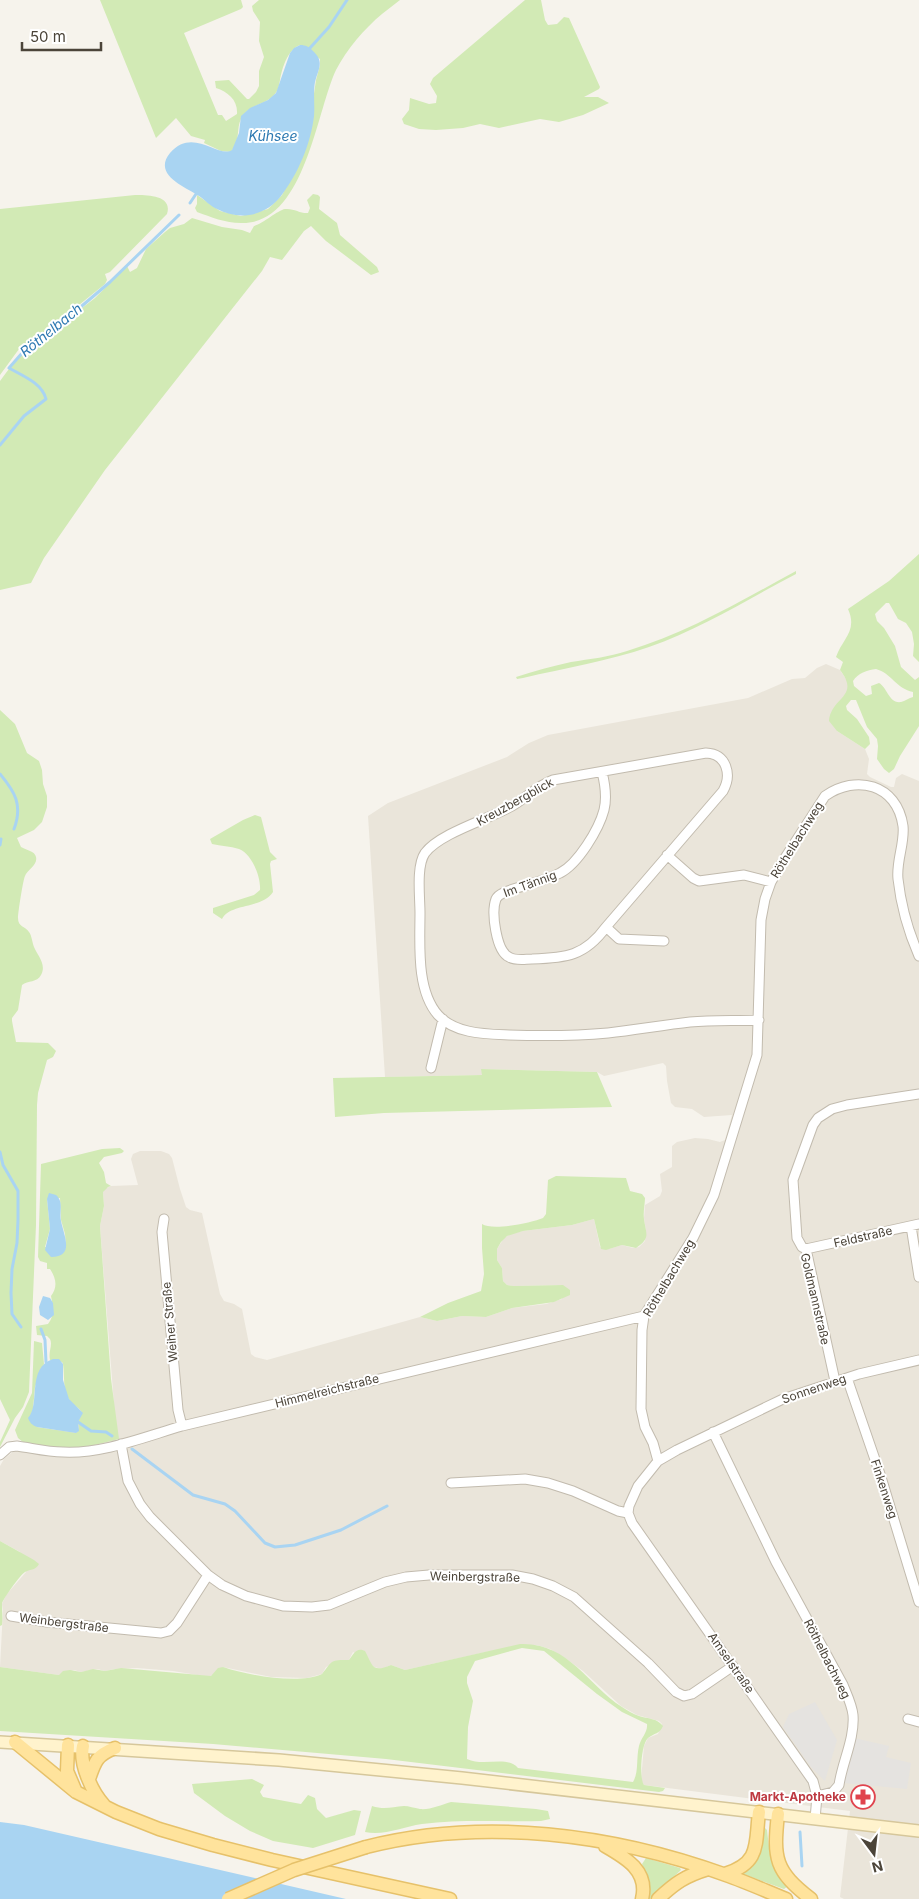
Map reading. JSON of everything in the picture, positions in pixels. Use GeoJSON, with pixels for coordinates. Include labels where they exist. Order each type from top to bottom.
{"type":"FeatureCollection","features":[{"type":"Feature","properties":{"kind":"main road"},"geometry":{"type":"LineString","coordinates":[[15,1742],[76,1792],[159,1828],[213,1845],[450,1899]]}},
{"type":"Feature","properties":{"kind":"main road"},"geometry":{"type":"LineString","coordinates":[[68,1745],[67,1771],[76,1792]]}},
{"type":"Feature","properties":{"kind":"main road"},"geometry":{"type":"LineString","coordinates":[[82,1746],[83,1764],[93,1790],[104,1805]]}},
{"type":"Feature","properties":{"kind":"main road"},"geometry":{"type":"LineString","coordinates":[[89,1779],[97,1758],[104,1752],[115,1748]]}},
{"type":"Feature","properties":{"kind":"main road"},"geometry":{"type":"LineString","coordinates":[[725,1874],[746,1865],[751,1858],[754,1851],[759,1812]]}},
{"type":"Feature","properties":{"kind":"main road"},"geometry":{"type":"LineString","coordinates":[[778,1814],[775,1840],[776,1855],[781,1869],[791,1882],[810,1898]]}},
{"type":"Feature","properties":{"kind":"main road"},"geometry":{"type":"LineString","coordinates":[[228,1899],[294,1870],[366,1847],[432,1835],[525,1832],[594,1840],[646,1851],[725,1874],[786,1899]]}},
{"type":"Feature","properties":{"kind":"main road"},"geometry":{"type":"LineString","coordinates":[[594,1840],[633,1864],[643,1882],[642,1899]]}},
{"type":"Feature","properties":{"kind":"main road"},"geometry":{"type":"LineString","coordinates":[[658,1899],[675,1883],[689,1875],[708,1869]]}},
{"type":"Feature","properties":{"kind":"street","name":"Kreuzbergblick"},"geometry":{"type":"LineString","coordinates":[[442,1019],[429,1000],[421,973],[419,879],[426,852],[442,840],[510,807],[547,782],[564,776],[602,772],[706,753],[717,756],[724,763],[729,775],[724,791],[667,855]]}},
{"type":"Feature","properties":{"kind":"street","name":"Im Tännig"},"geometry":{"type":"LineString","coordinates":[[602,772],[605,789],[603,812],[599,824],[574,863],[559,874],[505,892],[498,896],[495,901],[499,947],[508,957],[516,959],[552,959],[582,951],[594,943],[667,855]]}},
{"type":"Feature","properties":{"kind":"street","name":"Röthelbachweg"},"geometry":{"type":"LineString","coordinates":[[658,1461],[654,1443],[645,1427],[641,1409],[642,1330],[644,1316],[693,1238],[714,1195],[757,1055],[761,920],[771,882],[825,796],[843,787],[862,784],[882,791],[891,798],[901,818],[903,833],[898,876],[901,902],[907,927],[919,956]]}},
{"type":"Feature","properties":{"kind":"street"},"geometry":{"type":"LineString","coordinates":[[667,855],[692,878],[699,881],[744,875],[771,882]]}},
{"type":"Feature","properties":{"kind":"street"},"geometry":{"type":"LineString","coordinates":[[606,927],[619,938],[664,941]]}},
{"type":"Feature","properties":{"kind":"street"},"geometry":{"type":"LineString","coordinates":[[430,1068],[442,1019],[453,1026],[486,1034],[546,1036],[608,1033],[693,1022],[759,1020]]}},
{"type":"Feature","properties":{"kind":"street","name":"Goldmannstraße"},"geometry":{"type":"LineString","coordinates":[[835,1381],[806,1249],[802,1247],[797,1238],[793,1180],[813,1125],[818,1118],[832,1109],[847,1104],[919,1094]]}},
{"type":"Feature","properties":{"kind":"street","name":"Weiher Straße"},"geometry":{"type":"LineString","coordinates":[[164,1219],[162,1232],[178,1410],[182,1426]]}},
{"type":"Feature","properties":{"kind":"street"},"geometry":{"type":"LineString","coordinates":[[915,1225],[919,1277]]}},
{"type":"Feature","properties":{"kind":"street","name":"Feldstraße"},"geometry":{"type":"LineString","coordinates":[[806,1249],[915,1225]]}},
{"type":"Feature","properties":{"kind":"street","name":"Himmelreichstraße"},"geometry":{"type":"LineString","coordinates":[[0,1455],[10,1446],[64,1452],[86,1451],[121,1444],[182,1426],[644,1316]]}},
{"type":"Feature","properties":{"kind":"street","name":"Sonnenweg"},"geometry":{"type":"LineString","coordinates":[[713,1432],[775,1402],[835,1381],[919,1360]]}},
{"type":"Feature","properties":{"kind":"street","name":"Finkenweg"},"geometry":{"type":"LineString","coordinates":[[847,1378],[881,1477],[919,1602]]}},
{"type":"Feature","properties":{"kind":"street"},"geometry":{"type":"LineString","coordinates":[[451,1483],[493,1479],[525,1479],[573,1491],[618,1512],[628,1513],[631,1498],[658,1461],[713,1432]]}},
{"type":"Feature","properties":{"kind":"street","name":"Röthelbachweg"},"geometry":{"type":"LineString","coordinates":[[713,1432],[776,1562],[843,1685],[849,1701],[853,1716],[852,1732],[837,1790],[818,1796]]}},
{"type":"Feature","properties":{"kind":"street","name":"Weinbergstraße"},"geometry":{"type":"LineString","coordinates":[[121,1444],[128,1481],[140,1504],[150,1517],[208,1575],[222,1585],[264,1602],[283,1606],[312,1607],[329,1605],[386,1582],[406,1577],[429,1575],[512,1575],[553,1586],[574,1596],[648,1663],[676,1692],[684,1696],[692,1694],[733,1666]]}},
{"type":"Feature","properties":{"kind":"street","name":"Amselstraße"},"geometry":{"type":"LineString","coordinates":[[628,1513],[632,1523],[813,1781],[818,1796],[816,1819]]}},
{"type":"Feature","properties":{"kind":"street","name":"Weinbergstraße"},"geometry":{"type":"LineString","coordinates":[[11,1616],[47,1622],[161,1633],[169,1631],[177,1623],[208,1575]]}},
{"type":"Feature","properties":{"kind":"street"},"geometry":{"type":"LineString","coordinates":[[908,1718],[919,1722]]}},
{"type":"Feature","properties":{"kind":"street"},"geometry":{"type":"LineString","coordinates":[[0,1742],[279,1760],[919,1831]]}},
{"type":"Feature","properties":{"kind":"shaded area"},"geometry":{"type":"Polygon","coordinates":[[[826,664],[840,670],[848,682],[847,693],[839,703],[837,731],[865,749],[869,759],[867,774],[891,787],[894,787],[896,778],[902,774],[919,781],[919,1899],[844,1899],[840,1897],[850,1811],[644,1785],[641,1780],[644,1746],[648,1738],[658,1734],[662,1724],[659,1721],[637,1715],[621,1706],[583,1671],[550,1649],[537,1645],[486,1652],[405,1670],[391,1665],[382,1669],[374,1667],[353,1652],[349,1660],[341,1660],[326,1667],[322,1674],[307,1678],[271,1677],[223,1667],[211,1676],[203,1676],[137,1668],[105,1671],[97,1669],[81,1672],[74,1670],[59,1675],[0,1667],[2,1604],[6,1595],[26,1572],[20,1552],[0,1541],[0,1466],[4,1459],[24,1443],[114,1404],[100,1226],[104,1206],[104,1189],[111,1186],[138,1185],[131,1159],[133,1154],[140,1151],[161,1151],[169,1154],[172,1158],[186,1207],[202,1213],[220,1294],[224,1301],[242,1309],[251,1354],[267,1360],[420,1317],[437,1321],[462,1316],[486,1317],[512,1308],[546,1304],[562,1299],[563,1285],[514,1286],[507,1285],[503,1281],[502,1268],[497,1260],[497,1249],[504,1238],[510,1234],[523,1231],[572,1225],[594,1219],[600,1247],[609,1249],[622,1245],[633,1248],[639,1247],[645,1241],[645,1205],[660,1196],[662,1191],[660,1174],[672,1167],[672,1146],[677,1142],[695,1138],[720,1142],[725,1140],[732,1115],[704,1117],[692,1109],[675,1107],[671,1103],[666,1066],[663,1063],[604,1076],[597,1072],[482,1069],[482,1075],[385,1077],[368,816],[388,803],[507,757],[529,743],[548,735],[748,698],[792,679],[805,678],[817,668],[826,664]]]}},
{"type":"Feature","properties":{"kind":"shaded area"},"geometry":{"type":"Polygon","coordinates":[[[815,1702],[837,1740],[825,1781],[811,1767],[783,1727],[789,1714],[815,1702]]]}},
{"type":"Feature","properties":{"kind":"shaded area"},"geometry":{"type":"Polygon","coordinates":[[[854,1738],[889,1746],[886,1757],[911,1763],[907,1789],[844,1783],[854,1738]]]}},
{"type":"Feature","properties":{"kind":"green space"},"geometry":{"type":"Polygon","coordinates":[[[100,0],[241,0],[243,7],[241,9],[184,33],[218,115],[222,115],[226,121],[237,114],[236,105],[228,94],[216,88],[215,81],[229,80],[247,99],[256,92],[259,86],[259,71],[264,57],[259,41],[260,22],[252,6],[259,0],[400,0],[369,26],[340,62],[329,89],[305,163],[294,187],[280,206],[263,219],[235,223],[197,212],[195,208],[197,195],[220,211],[241,216],[268,209],[282,195],[306,148],[320,59],[300,45],[292,50],[284,65],[277,91],[269,99],[249,110],[241,119],[236,143],[231,152],[221,151],[204,143],[205,140],[191,136],[176,118],[156,138],[100,0]]]}},
{"type":"Feature","properties":{"kind":"green space"},"geometry":{"type":"Polygon","coordinates":[[[525,0],[541,0],[545,20],[548,25],[557,24],[564,17],[569,18],[600,87],[584,97],[598,97],[609,103],[583,115],[559,122],[540,119],[499,128],[480,124],[463,128],[436,130],[419,129],[404,124],[402,119],[409,110],[410,98],[429,104],[436,103],[437,96],[430,84],[433,78],[525,0]]]}},
{"type":"Feature","properties":{"kind":"green space"},"geometry":{"type":"Polygon","coordinates":[[[313,194],[320,197],[319,209],[337,223],[340,235],[377,267],[379,272],[371,275],[326,241],[311,226],[304,231],[282,260],[270,257],[262,271],[105,470],[44,558],[31,583],[0,590],[0,381],[17,358],[95,298],[127,266],[130,272],[137,268],[146,249],[170,228],[184,224],[192,218],[250,233],[254,226],[282,210],[288,209],[308,213],[310,208],[307,200],[313,194]]]}},
{"type":"Feature","properties":{"kind":"green space"},"geometry":{"type":"Polygon","coordinates":[[[135,195],[158,197],[166,203],[168,208],[167,214],[110,272],[105,274],[107,280],[105,284],[43,334],[19,349],[0,375],[0,209],[135,195]]]}},
{"type":"Feature","properties":{"kind":"green space"},"geometry":{"type":"Polygon","coordinates":[[[919,554],[919,662],[913,656],[912,632],[906,623],[898,619],[889,603],[886,603],[875,614],[877,621],[884,628],[895,646],[901,667],[915,680],[919,677],[919,726],[894,769],[889,773],[877,759],[877,739],[867,727],[856,700],[851,700],[846,706],[847,710],[857,719],[869,737],[870,744],[865,749],[837,731],[829,721],[831,713],[846,692],[846,679],[840,670],[843,662],[836,657],[850,629],[851,617],[848,609],[889,581],[919,554]],[[876,669],[860,674],[853,681],[854,686],[866,696],[872,694],[871,686],[879,683],[891,698],[897,702],[913,697],[913,692],[903,688],[876,669]]]}},
{"type":"Feature","properties":{"kind":"green space"},"geometry":{"type":"Polygon","coordinates":[[[796,571],[796,574],[724,613],[668,640],[603,660],[523,678],[517,679],[516,677],[564,664],[613,655],[649,644],[713,616],[796,571]]]}},
{"type":"Feature","properties":{"kind":"green space"},"geometry":{"type":"Polygon","coordinates":[[[0,710],[15,724],[27,753],[39,761],[47,796],[47,807],[42,822],[34,830],[17,838],[21,847],[34,853],[36,857],[34,865],[24,879],[18,921],[30,934],[41,960],[43,971],[39,978],[22,985],[18,1010],[12,1021],[16,1042],[48,1043],[56,1051],[53,1057],[47,1060],[38,1093],[37,1105],[36,1225],[29,1392],[23,1407],[0,1447],[0,1442],[10,1420],[0,1399],[0,710]]]}},
{"type":"Feature","properties":{"kind":"green space"},"geometry":{"type":"Polygon","coordinates":[[[255,815],[261,817],[270,852],[277,859],[271,861],[270,864],[273,892],[262,901],[232,910],[222,919],[213,913],[213,908],[254,895],[260,890],[260,885],[255,866],[244,852],[236,848],[212,844],[210,839],[255,815]]]}},
{"type":"Feature","properties":{"kind":"green space"},"geometry":{"type":"Polygon","coordinates":[[[481,1069],[597,1072],[612,1107],[384,1113],[335,1117],[333,1078],[482,1075],[481,1069]]]}},
{"type":"Feature","properties":{"kind":"green space"},"geometry":{"type":"Polygon","coordinates":[[[120,1148],[124,1151],[104,1157],[99,1163],[104,1172],[106,1183],[111,1186],[103,1192],[104,1206],[100,1226],[111,1379],[119,1439],[82,1448],[61,1449],[24,1443],[18,1438],[15,1430],[32,1393],[34,1341],[42,1343],[44,1364],[35,1387],[31,1415],[37,1427],[76,1433],[82,1413],[67,1397],[62,1362],[50,1360],[50,1339],[47,1336],[37,1335],[36,1326],[48,1324],[52,1317],[51,1296],[55,1286],[55,1279],[50,1269],[47,1269],[47,1263],[40,1261],[38,1257],[41,1164],[102,1149],[120,1148]],[[60,1198],[47,1199],[50,1229],[45,1247],[66,1247],[61,1220],[60,1198]]]}},
{"type":"Feature","properties":{"kind":"green space"},"geometry":{"type":"Polygon","coordinates":[[[556,1176],[626,1178],[630,1191],[642,1194],[645,1198],[646,1238],[644,1241],[636,1248],[622,1245],[606,1250],[601,1249],[594,1219],[572,1225],[523,1231],[507,1236],[497,1249],[497,1260],[502,1268],[503,1281],[507,1285],[563,1285],[570,1290],[570,1295],[554,1302],[512,1308],[486,1317],[462,1316],[437,1321],[420,1317],[448,1303],[481,1291],[484,1274],[482,1224],[494,1227],[521,1224],[543,1218],[546,1214],[548,1180],[556,1176]]]}},
{"type":"Feature","properties":{"kind":"green space"},"geometry":{"type":"Polygon","coordinates":[[[0,1541],[39,1564],[23,1574],[5,1598],[2,1604],[2,1625],[0,1626],[0,1541]]]}},
{"type":"Feature","properties":{"kind":"green space"},"geometry":{"type":"Polygon","coordinates":[[[520,1644],[537,1645],[551,1650],[576,1666],[622,1707],[637,1715],[661,1723],[663,1726],[660,1731],[646,1741],[642,1754],[641,1769],[644,1785],[665,1788],[659,1792],[386,1759],[213,1744],[0,1731],[0,1667],[59,1675],[63,1671],[70,1670],[81,1672],[93,1669],[105,1671],[121,1668],[211,1676],[218,1668],[223,1667],[259,1676],[300,1679],[322,1674],[332,1662],[349,1660],[356,1652],[362,1650],[365,1651],[374,1667],[380,1668],[391,1665],[405,1670],[520,1644]],[[522,1648],[475,1661],[467,1677],[473,1701],[468,1727],[467,1759],[481,1762],[508,1762],[518,1768],[633,1782],[636,1774],[639,1746],[647,1724],[622,1712],[544,1651],[522,1648]]]}},
{"type":"Feature","properties":{"kind":"green space"},"geometry":{"type":"Polygon","coordinates":[[[252,1779],[264,1785],[260,1792],[263,1797],[301,1804],[308,1795],[315,1798],[317,1809],[326,1818],[354,1810],[361,1811],[355,1835],[313,1848],[273,1841],[250,1831],[225,1816],[194,1793],[192,1784],[252,1779]]]}},
{"type":"Feature","properties":{"kind":"green space"},"geometry":{"type":"Polygon","coordinates":[[[451,1802],[548,1811],[550,1819],[541,1821],[437,1822],[379,1833],[365,1832],[372,1806],[384,1808],[406,1806],[424,1809],[451,1802]]]}},
{"type":"Feature","properties":{"kind":"green space"},"geometry":{"type":"Polygon","coordinates":[[[765,1828],[773,1860],[788,1886],[784,1889],[743,1874],[756,1859],[765,1828]]]}},
{"type":"Feature","properties":{"kind":"green space"},"geometry":{"type":"Polygon","coordinates":[[[646,1858],[680,1868],[681,1870],[650,1899],[647,1899],[649,1883],[642,1864],[646,1858]]]}},
{"type":"Feature","properties":{"kind":"water","name":"Kühsee"},"geometry":{"type":"Polygon","coordinates":[[[300,45],[312,50],[320,62],[314,86],[312,126],[307,147],[298,168],[275,203],[252,215],[225,213],[214,208],[173,179],[165,168],[166,161],[170,153],[179,145],[188,142],[227,152],[232,150],[239,133],[241,116],[250,108],[268,100],[276,93],[290,53],[300,45]]]}},
{"type":"Feature","properties":{"kind":"water"},"geometry":{"type":"Polygon","coordinates":[[[49,1193],[56,1195],[60,1201],[61,1221],[66,1245],[66,1250],[63,1253],[51,1257],[45,1250],[50,1229],[47,1199],[49,1193]]]}},
{"type":"Feature","properties":{"kind":"water"},"geometry":{"type":"Polygon","coordinates":[[[43,1296],[50,1298],[53,1303],[54,1315],[48,1320],[40,1315],[39,1307],[43,1296]]]}},
{"type":"Feature","properties":{"kind":"water"},"geometry":{"type":"Polygon","coordinates":[[[53,1359],[59,1359],[63,1364],[63,1380],[69,1399],[83,1413],[78,1422],[79,1431],[76,1433],[37,1427],[31,1424],[28,1418],[34,1404],[35,1387],[40,1370],[53,1359]]]}},
{"type":"Feature","properties":{"kind":"water"},"geometry":{"type":"Polygon","coordinates":[[[0,1822],[24,1825],[346,1899],[0,1899],[0,1822]]]}},
{"type":"Feature","properties":{"kind":"waterway","name":"Röthelbach"},"geometry":{"type":"LineString","coordinates":[[310,48],[329,27],[347,0]]}},
{"type":"Feature","properties":{"kind":"waterway","name":"Röthelbach"},"geometry":{"type":"LineString","coordinates":[[190,203],[196,194]]}},
{"type":"Feature","properties":{"kind":"waterway","name":"Röthelbach"},"geometry":{"type":"LineString","coordinates":[[0,445],[24,416],[46,399],[44,393],[36,384],[9,368],[23,352],[56,328],[110,282],[179,215]]}},
{"type":"Feature","properties":{"kind":"waterway","name":"Röthelbach"},"geometry":{"type":"LineString","coordinates":[[0,774],[16,799],[18,813],[14,829]]}},
{"type":"Feature","properties":{"kind":"waterway","name":"Röthelbach"},"geometry":{"type":"LineString","coordinates":[[0,845],[1,839]]}},
{"type":"Feature","properties":{"kind":"waterway","name":"Röthelbach"},"geometry":{"type":"LineString","coordinates":[[0,1152],[3,1165],[18,1191],[17,1243],[12,1269],[11,1293],[12,1314],[21,1327]]}},
{"type":"Feature","properties":{"kind":"waterway","name":"Röthelbach"},"geometry":{"type":"LineString","coordinates":[[41,1329],[45,1340],[46,1362]]}},
{"type":"Feature","properties":{"kind":"waterway"},"geometry":{"type":"LineString","coordinates":[[78,1422],[91,1431],[106,1432],[112,1436]]}},
{"type":"Feature","properties":{"kind":"waterway"},"geometry":{"type":"LineString","coordinates":[[132,1449],[193,1495],[225,1504],[235,1511],[265,1543],[275,1547],[295,1545],[341,1530],[387,1506]]}},
{"type":"Feature","properties":{"kind":"waterway"},"geometry":{"type":"LineString","coordinates":[[800,1832],[802,1866]]}},
{"type":"Feature","properties":{"kind":"place","name":"Markt-Apotheke"},"geometry":{"type":"Point","coordinates":[863,1797]}}]}
